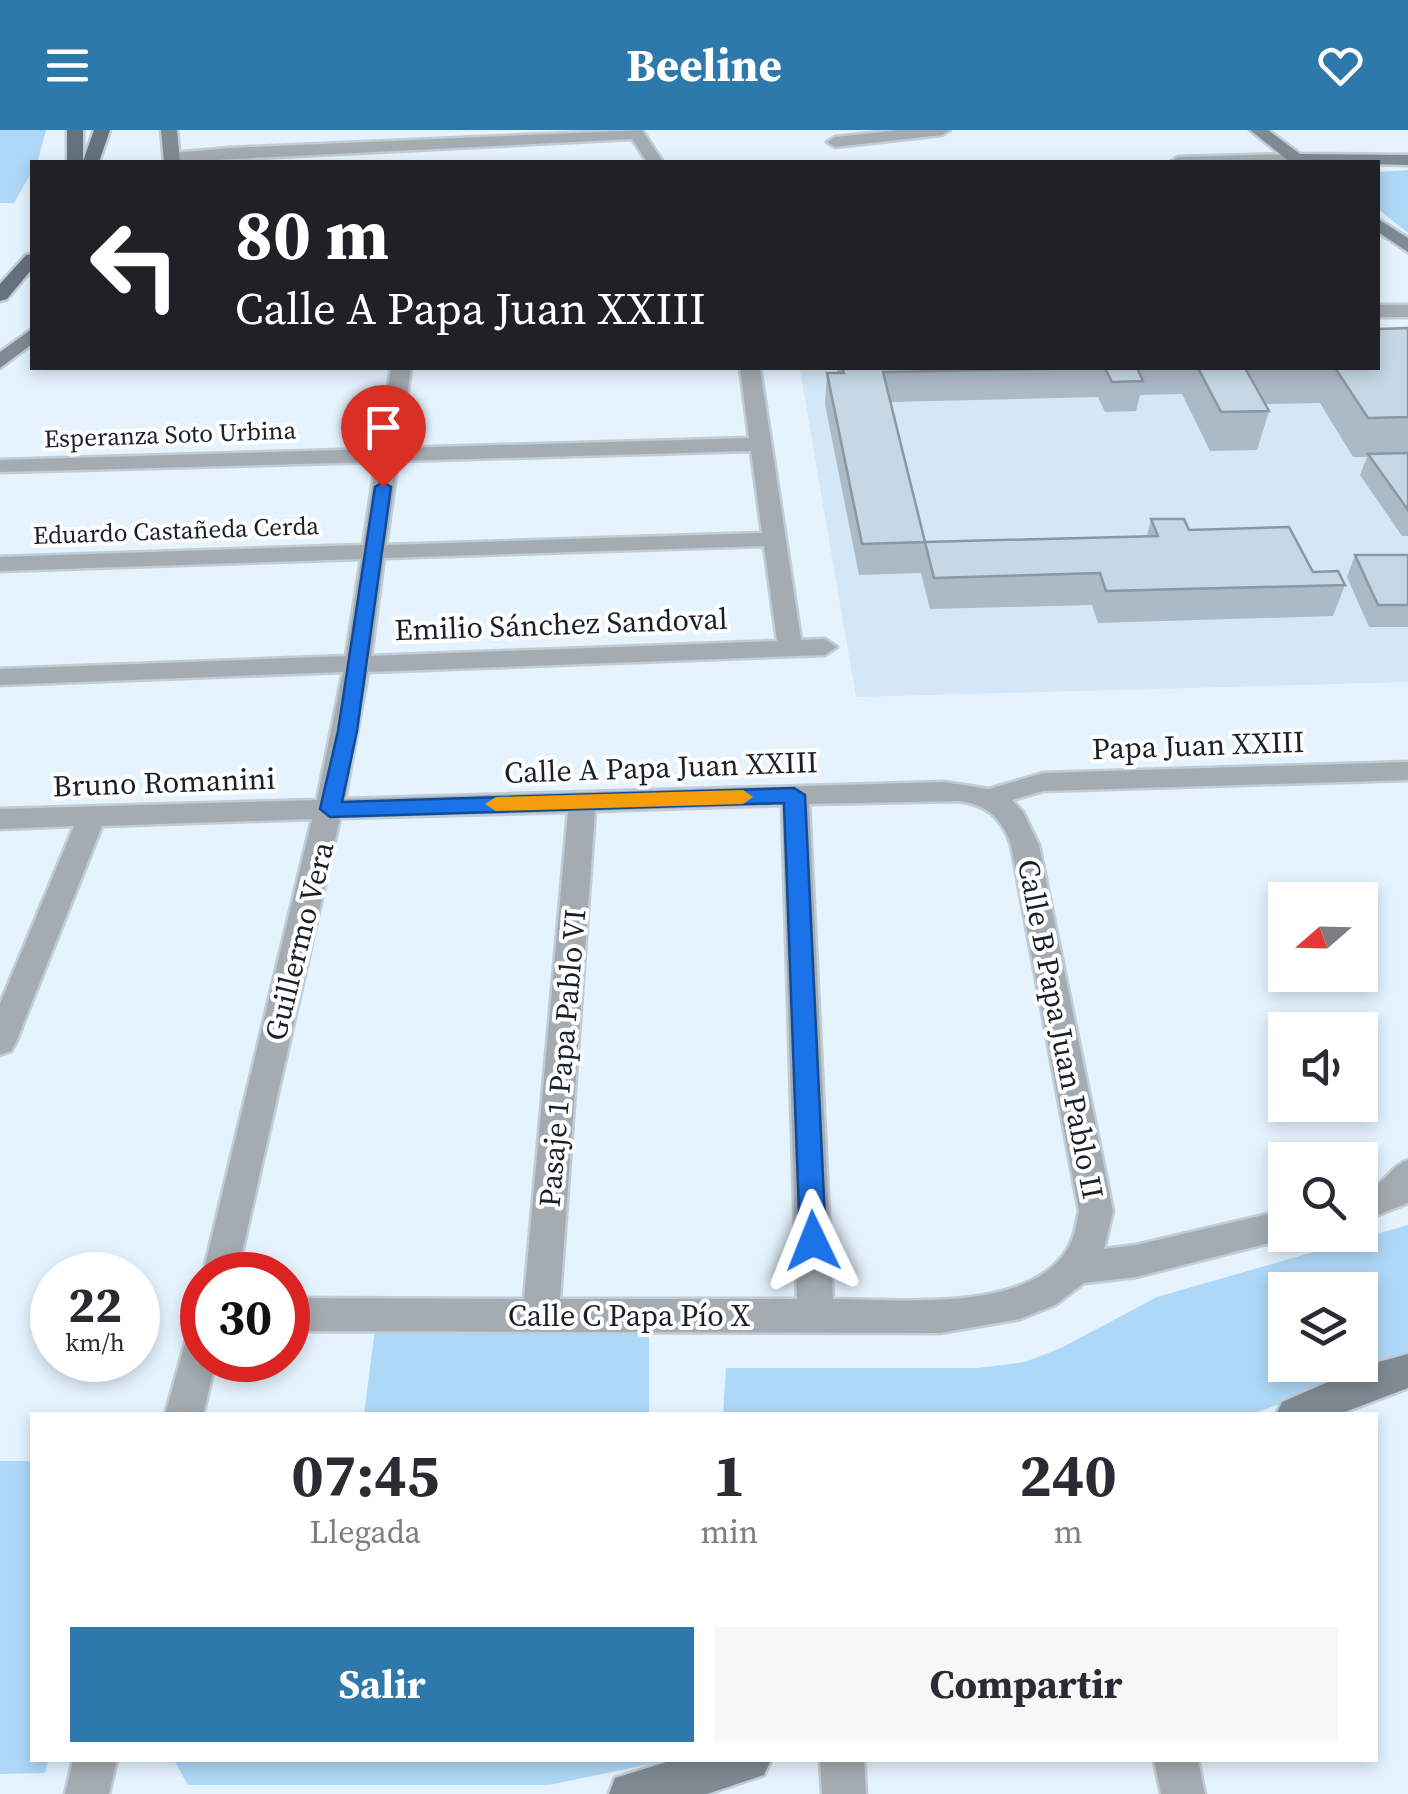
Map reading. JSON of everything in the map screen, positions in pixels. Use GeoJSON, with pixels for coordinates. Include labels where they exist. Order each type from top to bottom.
{"type":"FeatureCollection","features":[{"type":"Feature","properties":{"kind":"main road"},"geometry":{"type":"LineString","coordinates":[[75,130],[75,160]]}},
{"type":"Feature","properties":{"kind":"main road"},"geometry":{"type":"LineString","coordinates":[[92,160],[102,130]]}},
{"type":"Feature","properties":{"kind":"main road"},"geometry":{"type":"LineString","coordinates":[[0,295],[30,261]]}},
{"type":"Feature","properties":{"kind":"street"},"geometry":{"type":"LineString","coordinates":[[169,130],[172,160],[292,147],[546,142],[635,132],[654,160]]}},
{"type":"Feature","properties":{"kind":"street"},"geometry":{"type":"LineString","coordinates":[[830,136],[942,130]]}},
{"type":"Feature","properties":{"kind":"street"},"geometry":{"type":"LineString","coordinates":[[1258,130],[1297,160]]}},
{"type":"Feature","properties":{"kind":"street"},"geometry":{"type":"LineString","coordinates":[[830,136],[851,160]]}},
{"type":"Feature","properties":{"kind":"street"},"geometry":{"type":"LineString","coordinates":[[1380,160],[1408,160]]}},
{"type":"Feature","properties":{"kind":"street"},"geometry":{"type":"LineString","coordinates":[[1380,226],[1408,248]]}},
{"type":"Feature","properties":{"kind":"street"},"geometry":{"type":"LineString","coordinates":[[1380,312],[1408,311]]}},
{"type":"Feature","properties":{"kind":"street","name":"Guillermo Vera"},"geometry":{"type":"LineString","coordinates":[[224,1252],[330,809],[357,664],[400,370]]}},
{"type":"Feature","properties":{"kind":"street"},"geometry":{"type":"LineString","coordinates":[[750,370],[790,648]]}},
{"type":"Feature","properties":{"kind":"street","name":"Esperanza Soto Urbina"},"geometry":{"type":"LineString","coordinates":[[0,466],[761,444]]}},
{"type":"Feature","properties":{"kind":"street","name":"Eduardo Castañeda Cerda"},"geometry":{"type":"LineString","coordinates":[[0,564],[774,538]]}},
{"type":"Feature","properties":{"kind":"street","name":"Emilio Sánchez Sandoval"},"geometry":{"type":"LineString","coordinates":[[0,677],[825,647]]}},
{"type":"Feature","properties":{"kind":"street","name":"Papa Juan XXIII"},"geometry":{"type":"LineString","coordinates":[[993,798],[1014,788],[1043,782],[1408,771]]}},
{"type":"Feature","properties":{"kind":"street","name":"Calle A Papa Juan XXIII"},"geometry":{"type":"LineString","coordinates":[[330,809],[944,790],[993,798]]}},
{"type":"Feature","properties":{"kind":"street"},"geometry":{"type":"LineString","coordinates":[[794,795],[816,1316]]}},
{"type":"Feature","properties":{"kind":"street","name":"Calle B Papa Juan Pablo II"},"geometry":{"type":"LineString","coordinates":[[993,798],[1016,820],[1026,845],[1096,1211],[1092,1242],[1078,1268]]}},
{"type":"Feature","properties":{"kind":"street","name":"Pasaje 1 Papa Pablo VI"},"geometry":{"type":"LineString","coordinates":[[541,1315],[582,802]]}},
{"type":"Feature","properties":{"kind":"street","name":"Bruno Romanini"},"geometry":{"type":"LineString","coordinates":[[0,819],[330,809]]}},
{"type":"Feature","properties":{"kind":"street"},"geometry":{"type":"LineString","coordinates":[[0,1042],[92,817]]}},
{"type":"Feature","properties":{"kind":"street"},"geometry":{"type":"LineString","coordinates":[[1378,1201],[1400,1190],[1408,1174]]}},
{"type":"Feature","properties":{"kind":"street"},"geometry":{"type":"LineString","coordinates":[[1078,1268],[1136,1261],[1268,1229]]}},
{"type":"Feature","properties":{"kind":"street","name":"Calle C Papa Pío X"},"geometry":{"type":"LineString","coordinates":[[310,1314],[940,1316],[984,1312],[1042,1295],[1078,1268]]}},
{"type":"Feature","properties":{"kind":"street"},"geometry":{"type":"LineString","coordinates":[[1301,1412],[1367,1383],[1408,1371]]}},
{"type":"Feature","properties":{"kind":"street"},"geometry":{"type":"LineString","coordinates":[[185,1412],[192,1382]]}},
{"type":"Feature","properties":{"kind":"street"},"geometry":{"type":"LineString","coordinates":[[86,1794],[94,1762]]}},
{"type":"Feature","properties":{"kind":"street"},"geometry":{"type":"LineString","coordinates":[[631,1794],[742,1762]]}},
{"type":"Feature","properties":{"kind":"street"},"geometry":{"type":"LineString","coordinates":[[842,1762],[844,1794]]}},
{"type":"Feature","properties":{"kind":"street"},"geometry":{"type":"LineString","coordinates":[[1176,1762],[1183,1794]]}},
{"type":"Feature","properties":{"kind":"shaded area"},"geometry":{"type":"Polygon","coordinates":[[[0,130],[46,130],[38,160],[30,160],[30,175],[14,203],[0,203],[0,130]]]}},
{"type":"Feature","properties":{"kind":"shaded area"},"geometry":{"type":"Polygon","coordinates":[[[1408,170],[1408,233],[1380,211],[1380,172],[1408,170]]]}},
{"type":"Feature","properties":{"kind":"shaded area"},"geometry":{"type":"Polygon","coordinates":[[[1408,357],[1408,682],[856,697],[800,370],[1380,367],[1408,357]]]}},
{"type":"Feature","properties":{"kind":"shaded area"},"geometry":{"type":"Polygon","coordinates":[[[1408,1225],[1408,1356],[1378,1367],[1378,1272],[1268,1272],[1268,1382],[1338,1382],[1258,1412],[723,1412],[726,1368],[978,1368],[1025,1362],[1061,1348],[1157,1297],[1314,1252],[1378,1252],[1378,1234],[1408,1225]]]}},
{"type":"Feature","properties":{"kind":"shaded area"},"geometry":{"type":"Polygon","coordinates":[[[649,1325],[649,1412],[364,1412],[375,1329],[649,1325]]]}},
{"type":"Feature","properties":{"kind":"shaded area"},"geometry":{"type":"Polygon","coordinates":[[[0,1461],[30,1461],[30,1762],[48,1762],[45,1773],[0,1774],[0,1461]]]}},
{"type":"Feature","properties":{"kind":"shaded area"},"geometry":{"type":"Polygon","coordinates":[[[175,1762],[659,1762],[549,1785],[188,1785],[175,1762]]]}},
{"type":"Feature","properties":{"kind":"building"},"geometry":{"type":"Polygon","coordinates":[[[1408,328],[1408,417],[1368,418],[1336,370],[1380,370],[1380,329],[1408,328]]]}},
{"type":"Feature","properties":{"kind":"building"},"geometry":{"type":"Polygon","coordinates":[[[843,370],[988,370],[883,372],[925,542],[862,544],[827,373],[844,373],[843,370]]]}},
{"type":"Feature","properties":{"kind":"building"},"geometry":{"type":"Polygon","coordinates":[[[1106,370],[1138,370],[1143,381],[1112,382],[1106,370]]]}},
{"type":"Feature","properties":{"kind":"building"},"geometry":{"type":"Polygon","coordinates":[[[1199,370],[1246,370],[1269,411],[1221,412],[1199,370]]]}},
{"type":"Feature","properties":{"kind":"building"},"geometry":{"type":"Polygon","coordinates":[[[1408,453],[1408,510],[1368,454],[1408,453]]]}},
{"type":"Feature","properties":{"kind":"building"},"geometry":{"type":"Polygon","coordinates":[[[1151,519],[1184,519],[1189,530],[1289,527],[1313,572],[1338,571],[1345,585],[1106,591],[1100,573],[934,578],[925,542],[1158,536],[1151,519]]]}},
{"type":"Feature","properties":{"kind":"building"},"geometry":{"type":"Polygon","coordinates":[[[1355,555],[1408,555],[1408,605],[1378,605],[1355,555]]]}},
{"type":"Feature","properties":{"kind":"slow traffic"},"geometry":{"type":"LineString","coordinates":[[496,804],[743,797]]}},
{"type":"Feature","properties":{"kind":"route"},"geometry":{"type":"LineString","coordinates":[[383,487],[348,731],[330,809],[794,795],[813,1241]]}}]}
